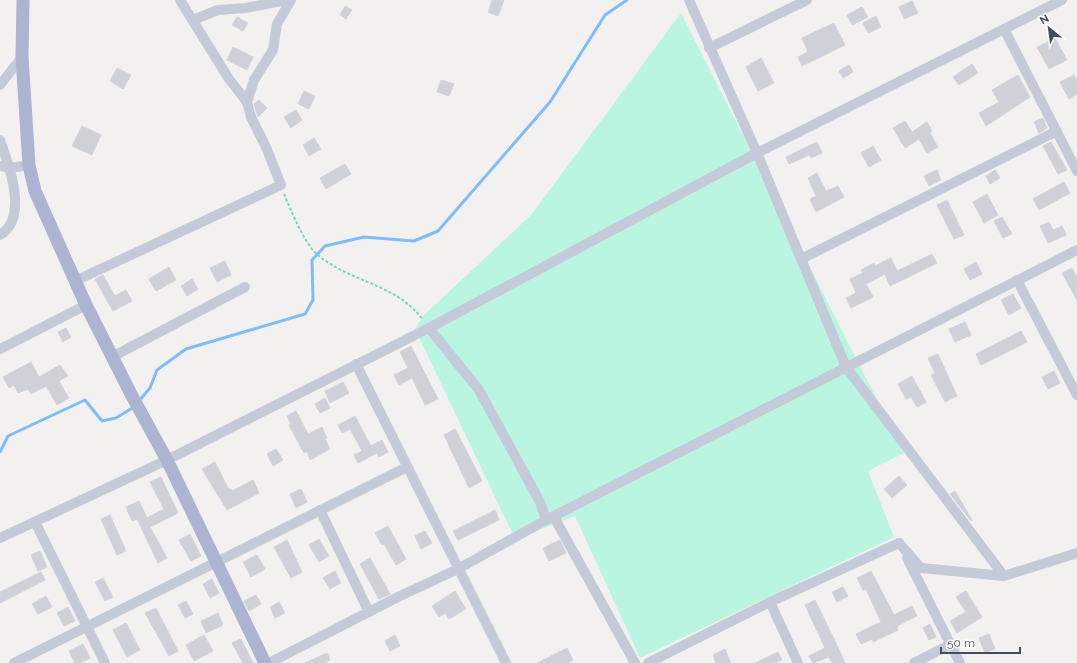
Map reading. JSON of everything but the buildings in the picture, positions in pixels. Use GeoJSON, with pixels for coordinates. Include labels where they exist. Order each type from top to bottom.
{"type":"FeatureCollection","features":[{"type":"Feature","properties":{"kind":"main road"},"geometry":{"type":"LineString","coordinates":[[23,0],[22,57],[29,165],[36,191],[86,304],[132,396],[167,460],[265,663]]}},
{"type":"Feature","properties":{"kind":"street"},"geometry":{"type":"LineString","coordinates":[[75,281],[281,185],[266,147],[251,117],[247,102],[229,79],[180,0]]}},
{"type":"Feature","properties":{"kind":"street"},"geometry":{"type":"LineString","coordinates":[[193,20],[218,10],[246,8],[286,0]]}},
{"type":"Feature","properties":{"kind":"street"},"geometry":{"type":"LineString","coordinates":[[247,102],[254,80],[273,50],[277,24],[291,0]]}},
{"type":"Feature","properties":{"kind":"street"},"geometry":{"type":"LineString","coordinates":[[689,0],[709,48],[757,153],[846,367],[1004,576]]}},
{"type":"Feature","properties":{"kind":"street"},"geometry":{"type":"LineString","coordinates":[[709,48],[807,0]]}},
{"type":"Feature","properties":{"kind":"street"},"geometry":{"type":"LineString","coordinates":[[0,538],[167,460],[429,328],[757,153],[1062,0]]}},
{"type":"Feature","properties":{"kind":"street"},"geometry":{"type":"LineString","coordinates":[[1004,29],[1077,171]]}},
{"type":"Feature","properties":{"kind":"street"},"geometry":{"type":"LineString","coordinates":[[0,85],[22,57]]}},
{"type":"Feature","properties":{"kind":"street"},"geometry":{"type":"LineString","coordinates":[[801,259],[1057,131]]}},
{"type":"Feature","properties":{"kind":"street"},"geometry":{"type":"LineString","coordinates":[[0,140],[16,212],[12,224],[0,235]]}},
{"type":"Feature","properties":{"kind":"street"},"geometry":{"type":"LineString","coordinates":[[5,167],[29,165]]}},
{"type":"Feature","properties":{"kind":"street"},"geometry":{"type":"LineString","coordinates":[[269,663],[458,569],[550,518],[1077,250]]}},
{"type":"Feature","properties":{"kind":"street"},"geometry":{"type":"LineString","coordinates":[[1018,280],[1077,395]]}},
{"type":"Feature","properties":{"kind":"street"},"geometry":{"type":"LineString","coordinates":[[112,357],[245,287]]}},
{"type":"Feature","properties":{"kind":"street"},"geometry":{"type":"LineString","coordinates":[[0,349],[86,304]]}},
{"type":"Feature","properties":{"kind":"street"},"geometry":{"type":"LineString","coordinates":[[429,328],[479,390],[540,502],[635,663]]}},
{"type":"Feature","properties":{"kind":"street"},"geometry":{"type":"LineString","coordinates":[[356,364],[506,663]]}},
{"type":"Feature","properties":{"kind":"street"},"geometry":{"type":"LineString","coordinates":[[14,663],[408,467]]}},
{"type":"Feature","properties":{"kind":"street"},"geometry":{"type":"LineString","coordinates":[[320,510],[369,612]]}},
{"type":"Feature","properties":{"kind":"street"},"geometry":{"type":"LineString","coordinates":[[35,522],[105,663]]}},
{"type":"Feature","properties":{"kind":"street"},"geometry":{"type":"LineString","coordinates":[[899,543],[921,568],[1004,576],[1077,553]]}},
{"type":"Feature","properties":{"kind":"street"},"geometry":{"type":"LineString","coordinates":[[648,663],[770,602],[899,543]]}},
{"type":"Feature","properties":{"kind":"street"},"geometry":{"type":"LineString","coordinates":[[899,543],[960,663]]}},
{"type":"Feature","properties":{"kind":"street"},"geometry":{"type":"LineString","coordinates":[[770,602],[798,663]]}},
{"type":"Feature","properties":{"kind":"street"},"geometry":{"type":"LineString","coordinates":[[914,663],[951,644]]}},
{"type":"Feature","properties":{"kind":"path"},"geometry":{"type":"LineString","coordinates":[[281,185],[295,222],[317,254],[355,278],[388,290],[414,308],[429,328]]}},
{"type":"Feature","properties":{"kind":"green space"},"geometry":{"type":"Polygon","coordinates":[[[681,13],[904,453],[868,471],[894,537],[640,658],[575,516],[515,539],[415,329],[423,316],[531,215],[681,13]]]}},
{"type":"Feature","properties":{"kind":"waterway"},"geometry":{"type":"LineString","coordinates":[[139,401],[150,388],[157,370],[186,349],[305,314],[313,300],[312,260],[325,246],[364,237],[414,241],[438,231],[550,102],[605,15],[627,0]]}},
{"type":"Feature","properties":{"kind":"waterway"},"geometry":{"type":"LineString","coordinates":[[0,452],[8,436],[85,400],[102,421],[116,418],[134,407]]}}]}
